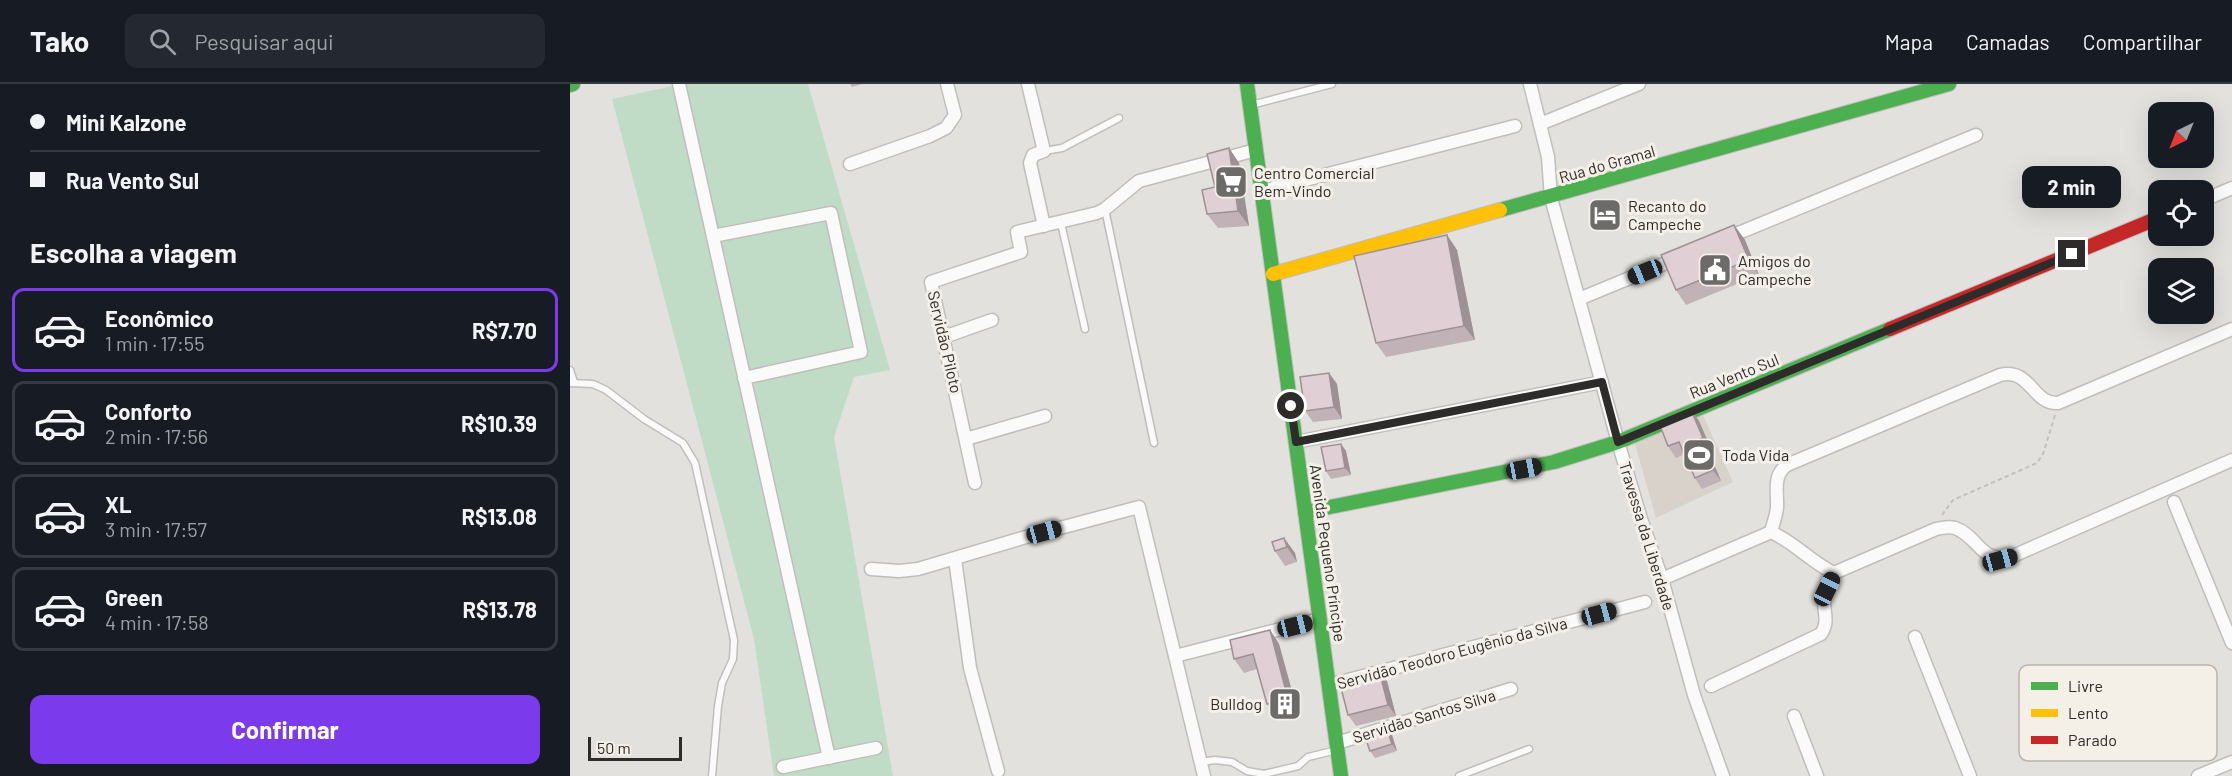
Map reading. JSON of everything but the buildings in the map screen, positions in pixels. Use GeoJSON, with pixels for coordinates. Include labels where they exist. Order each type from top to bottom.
{"type":"FeatureCollection","features":[{"type":"Feature","properties":{"kind":"main road","name":"Avenida Pequeno Príncipe"},"geometry":{"type":"LineString","coordinates":[[1247,84],[1341,776]]}},
{"type":"Feature","properties":{"kind":"main road","name":"Rua do Gramal"},"geometry":{"type":"LineString","coordinates":[[1273,274],[1551,198],[1949,84]]}},
{"type":"Feature","properties":{"kind":"main road","name":"Rua Vento Sul"},"geometry":{"type":"LineString","coordinates":[[1305,512],[1554,462],[1618,442],[2148,223]]}},
{"type":"Feature","properties":{"kind":"street"},"geometry":{"type":"LineString","coordinates":[[679,84],[829,758]]}},
{"type":"Feature","properties":{"kind":"street"},"geometry":{"type":"LineString","coordinates":[[850,164],[930,136],[946,128],[955,115],[947,84]]}},
{"type":"Feature","properties":{"kind":"street"},"geometry":{"type":"LineString","coordinates":[[1028,84],[1044,151],[1033,155],[1030,163],[1044,226]]}},
{"type":"Feature","properties":{"kind":"street","name":"Travessa da Liberdade"},"geometry":{"type":"LineString","coordinates":[[1530,84],[1548,157],[1551,198],[1618,442],[1662,579],[1694,695],[1723,776]]}},
{"type":"Feature","properties":{"kind":"street"},"geometry":{"type":"LineString","coordinates":[[1540,124],[1639,84]]}},
{"type":"Feature","properties":{"kind":"street"},"geometry":{"type":"LineString","coordinates":[[1262,191],[1515,126]]}},
{"type":"Feature","properties":{"kind":"street"},"geometry":{"type":"LineString","coordinates":[[1711,244],[1976,135]]}},
{"type":"Feature","properties":{"kind":"street","name":"Servidão Piloto"},"geometry":{"type":"LineString","coordinates":[[975,483],[931,282],[1021,252],[1017,231],[1085,217],[1105,209],[1139,181],[1256,150]]}},
{"type":"Feature","properties":{"kind":"street"},"geometry":{"type":"LineString","coordinates":[[2214,196],[2232,188]]}},
{"type":"Feature","properties":{"kind":"street"},"geometry":{"type":"LineString","coordinates":[[712,236],[831,213],[861,352],[744,378]]}},
{"type":"Feature","properties":{"kind":"street"},"geometry":{"type":"LineString","coordinates":[[1579,299],[1689,254]]}},
{"type":"Feature","properties":{"kind":"street"},"geometry":{"type":"LineString","coordinates":[[944,337],[992,320]]}},
{"type":"Feature","properties":{"kind":"street"},"geometry":{"type":"LineString","coordinates":[[1771,532],[1777,508],[1777,478],[1780,470],[1787,465],[2008,373],[2016,374],[2045,400],[2052,404],[2058,403],[2232,329]]}},
{"type":"Feature","properties":{"kind":"street"},"geometry":{"type":"LineString","coordinates":[[1296,442],[1602,382]]}},
{"type":"Feature","properties":{"kind":"street"},"geometry":{"type":"LineString","coordinates":[[966,439],[1045,416]]}},
{"type":"Feature","properties":{"kind":"street"},"geometry":{"type":"LineString","coordinates":[[1711,686],[1821,634],[1827,620],[1824,601],[1834,573],[1936,529],[1949,527],[1957,529],[1990,556],[2000,560],[2232,460]]}},
{"type":"Feature","properties":{"kind":"street"},"geometry":{"type":"LineString","coordinates":[[2174,502],[2232,643]]}},
{"type":"Feature","properties":{"kind":"street"},"geometry":{"type":"LineString","coordinates":[[871,568],[909,570],[1139,507],[1204,776]]}},
{"type":"Feature","properties":{"kind":"street"},"geometry":{"type":"LineString","coordinates":[[1662,579],[1771,532],[1783,537],[1811,560],[1834,573]]}},
{"type":"Feature","properties":{"kind":"street"},"geometry":{"type":"LineString","coordinates":[[955,559],[970,668],[998,771]]}},
{"type":"Feature","properties":{"kind":"street","name":"Servidão Teodoro Eugênio da Silva"},"geometry":{"type":"LineString","coordinates":[[1329,685],[1645,602]]}},
{"type":"Feature","properties":{"kind":"street"},"geometry":{"type":"LineString","coordinates":[[1175,656],[1320,619]]}},
{"type":"Feature","properties":{"kind":"street"},"geometry":{"type":"LineString","coordinates":[[1915,637],[1970,776]]}},
{"type":"Feature","properties":{"kind":"street","name":"Servidão Santos Silva"},"geometry":{"type":"LineString","coordinates":[[1337,746],[1511,689]]}},
{"type":"Feature","properties":{"kind":"street"},"geometry":{"type":"LineString","coordinates":[[1794,716],[1817,776]]}},
{"type":"Feature","properties":{"kind":"street"},"geometry":{"type":"LineString","coordinates":[[783,767],[876,748]]}},
{"type":"Feature","properties":{"kind":"street"},"geometry":{"type":"LineString","coordinates":[[2198,776],[2232,762]]}},
{"type":"Feature","properties":{"kind":"lane"},"geometry":{"type":"LineString","coordinates":[[1250,106],[1332,84]]}},
{"type":"Feature","properties":{"kind":"lane"},"geometry":{"type":"LineString","coordinates":[[1044,151],[1062,148],[1119,118]]}},
{"type":"Feature","properties":{"kind":"lane"},"geometry":{"type":"LineString","coordinates":[[1105,209],[1154,442]]}},
{"type":"Feature","properties":{"kind":"lane"},"geometry":{"type":"LineString","coordinates":[[1061,223],[1085,329]]}},
{"type":"Feature","properties":{"kind":"lane"},"geometry":{"type":"LineString","coordinates":[[570,370],[572,383],[593,384],[606,390],[644,419],[683,443],[695,463],[734,640],[732,659],[722,683],[718,706],[712,776]]}},
{"type":"Feature","properties":{"kind":"lane"},"geometry":{"type":"LineString","coordinates":[[1201,762],[1215,760],[1232,762],[1247,771],[1264,774],[1281,772],[1298,766],[1308,757],[1337,746]]}},
{"type":"Feature","properties":{"kind":"lane"},"geometry":{"type":"LineString","coordinates":[[1459,776],[1529,749]]}},
{"type":"Feature","properties":{"kind":"path"},"geometry":{"type":"LineString","coordinates":[[1936,529],[1945,509],[1953,500],[2037,463],[2043,454],[2058,403]]}},
{"type":"Feature","properties":{"kind":"shaded area"},"geometry":{"type":"Polygon","coordinates":[[[1702,413],[1733,482],[1656,518],[1635,444],[1702,413]]]}},
{"type":"Feature","properties":{"kind":"green space"},"geometry":{"type":"Polygon","coordinates":[[[682,84],[808,84],[890,370],[854,377],[834,437],[893,776],[774,776],[754,639],[612,99],[682,84]]]}},
{"type":"Feature","properties":{"kind":"traffic: fast"},"geometry":{"type":"LineString","coordinates":[[1247,84],[1341,776]]}},
{"type":"Feature","properties":{"kind":"traffic: fast"},"geometry":{"type":"LineString","coordinates":[[1500,210],[1949,84]]}},
{"type":"Feature","properties":{"kind":"traffic: fast"},"geometry":{"type":"LineString","coordinates":[[1305,512],[1554,462],[1618,442],[1890,329]]}},
{"type":"Feature","properties":{"kind":"traffic: slow"},"geometry":{"type":"LineString","coordinates":[[1273,274],[1500,210]]}},
{"type":"Feature","properties":{"kind":"traffic: jam"},"geometry":{"type":"LineString","coordinates":[[1890,329],[2148,222]]}},
{"type":"Feature","properties":{"kind":"place","name":"Centro Comercial Bem-Vindo"},"geometry":{"type":"Point","coordinates":[1231,182]}},
{"type":"Feature","properties":{"kind":"place","name":"Recanto do Campeche"},"geometry":{"type":"Point","coordinates":[1605,215]}},
{"type":"Feature","properties":{"kind":"place","name":"Amigos do Campeche"},"geometry":{"type":"Point","coordinates":[1715,270]}},
{"type":"Feature","properties":{"kind":"place","name":"Toda Vida"},"geometry":{"type":"Point","coordinates":[1699,455]}},
{"type":"Feature","properties":{"kind":"place","name":"Bulldog"},"geometry":{"type":"Point","coordinates":[1285,704]}},
{"type":"Feature","properties":{"kind":"route"},"geometry":{"type":"LineString","coordinates":[[1291,406],[1296,442],[1602,382],[1618,442],[2072,254]]}}]}
